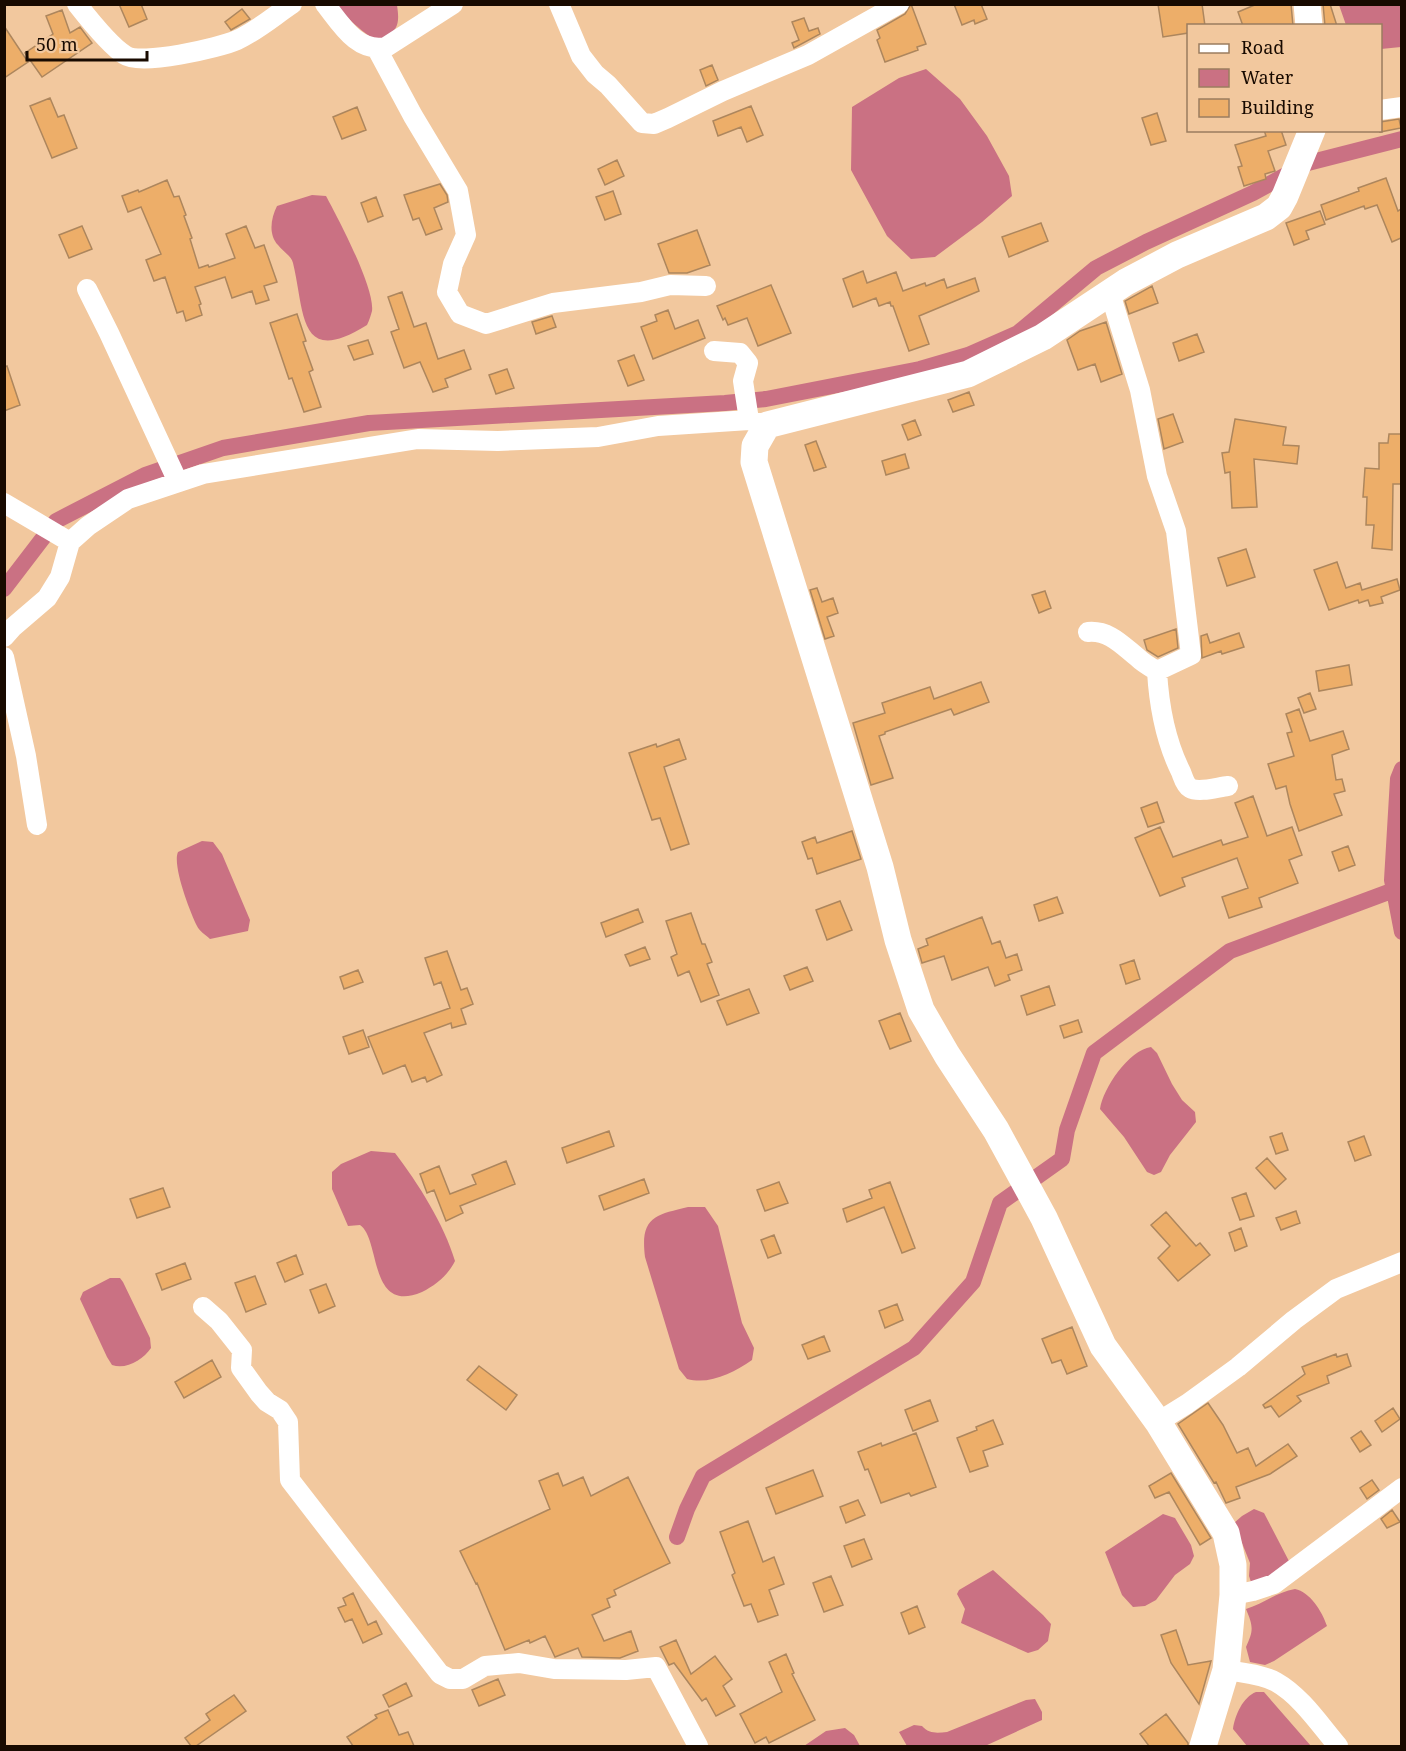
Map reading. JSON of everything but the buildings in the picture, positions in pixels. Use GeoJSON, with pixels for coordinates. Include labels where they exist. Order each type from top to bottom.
{"type":"FeatureCollection","features":[{"type":"Feature","properties":{"kind":"main road"},"geometry":{"type":"LineString","coordinates":[[1307,4],[1310,24]]}},
{"type":"Feature","properties":{"kind":"main road"},"geometry":{"type":"LineString","coordinates":[[1208,1744],[1226,1670],[1233,1595],[1233,1565],[1226,1533],[1158,1422],[1103,1346],[1044,1218],[996,1130],[921,1010],[898,940],[880,867],[754,462],[754,418],[968,374],[1043,337],[1126,282],[1178,255],[1266,217],[1279,207],[1311,132]]}},
{"type":"Feature","properties":{"kind":"street"},"geometry":{"type":"LineString","coordinates":[[77,4],[125,56],[135,59],[193,52],[237,40],[292,4]]}},
{"type":"Feature","properties":{"kind":"street"},"geometry":{"type":"LineString","coordinates":[[325,4],[356,40],[369,48],[376,49],[386,47],[453,4]]}},
{"type":"Feature","properties":{"kind":"street"},"geometry":{"type":"LineString","coordinates":[[560,4],[581,56],[642,123],[647,124],[668,118],[808,55],[899,4]]}},
{"type":"Feature","properties":{"kind":"street"},"geometry":{"type":"LineString","coordinates":[[376,49],[412,116],[458,191],[466,235],[453,264],[447,292],[460,314],[486,324],[553,303],[641,292],[670,285],[706,286]]}},
{"type":"Feature","properties":{"kind":"street"},"geometry":{"type":"LineString","coordinates":[[1382,111],[1401,107]]}},
{"type":"Feature","properties":{"kind":"street"},"geometry":{"type":"LineString","coordinates":[[87,289],[177,480]]}},
{"type":"Feature","properties":{"kind":"street"},"geometry":{"type":"LineString","coordinates":[[1110,293],[1140,390],[1157,476],[1176,531],[1191,656],[1157,671]]}},
{"type":"Feature","properties":{"kind":"street"},"geometry":{"type":"LineString","coordinates":[[63,539],[128,499],[177,480],[203,474],[418,439],[498,441],[598,437],[658,426],[754,418],[743,381],[748,363],[740,353],[714,351]]}},
{"type":"Feature","properties":{"kind":"street"},"geometry":{"type":"LineString","coordinates":[[4,503],[63,539]]}},
{"type":"Feature","properties":{"kind":"street"},"geometry":{"type":"LineString","coordinates":[[4,637],[47,598],[60,578],[63,539]]}},
{"type":"Feature","properties":{"kind":"street"},"geometry":{"type":"LineString","coordinates":[[1088,633],[1095,631],[1120,641],[1137,658],[1157,671]]}},
{"type":"Feature","properties":{"kind":"street"},"geometry":{"type":"LineString","coordinates":[[4,657],[26,756],[37,825]]}},
{"type":"Feature","properties":{"kind":"street"},"geometry":{"type":"LineString","coordinates":[[1157,671],[1160,706],[1170,750],[1186,783],[1191,789],[1197,790],[1228,786]]}},
{"type":"Feature","properties":{"kind":"street"},"geometry":{"type":"LineString","coordinates":[[1158,1422],[1238,1367],[1293,1320],[1336,1289],[1401,1262]]}},
{"type":"Feature","properties":{"kind":"street"},"geometry":{"type":"LineString","coordinates":[[203,1307],[219,1321],[242,1350],[241,1368],[259,1393],[267,1402],[280,1410],[288,1422],[290,1480],[440,1674],[450,1679],[463,1679],[485,1666],[519,1664],[554,1669],[626,1670],[656,1667],[698,1746]]}},
{"type":"Feature","properties":{"kind":"street"},"geometry":{"type":"LineString","coordinates":[[1233,1595],[1274,1584],[1401,1488]]}},
{"type":"Feature","properties":{"kind":"street"},"geometry":{"type":"LineString","coordinates":[[1226,1670],[1277,1683],[1308,1710],[1338,1746]]}},
{"type":"Feature","properties":{"kind":"water"},"geometry":{"type":"Polygon","coordinates":[[[335,5],[397,5],[396,27],[385,37],[373,38],[357,27],[335,5]]]}},
{"type":"Feature","properties":{"kind":"water"},"geometry":{"type":"Polygon","coordinates":[[[1339,5],[1401,5],[1401,47],[1382,49],[1382,24],[1346,24],[1339,5]]]}},
{"type":"Feature","properties":{"kind":"water"},"geometry":{"type":"Polygon","coordinates":[[[926,69],[960,99],[987,136],[1009,176],[1012,196],[935,257],[911,259],[887,236],[851,170],[852,107],[899,78],[926,69]]]}},
{"type":"Feature","properties":{"kind":"water"},"geometry":{"type":"Polygon","coordinates":[[[312,195],[326,196],[355,253],[371,300],[372,311],[367,325],[345,337],[328,340],[316,337],[309,329],[303,316],[292,260],[275,241],[272,231],[273,216],[277,206],[312,195]]]}},
{"type":"Feature","properties":{"kind":"water"},"geometry":{"type":"Polygon","coordinates":[[[202,841],[213,842],[222,854],[250,920],[248,931],[210,939],[197,926],[183,889],[177,858],[178,852],[202,841]]]}},
{"type":"Feature","properties":{"kind":"water"},"geometry":{"type":"Polygon","coordinates":[[[1151,1047],[1157,1053],[1182,1100],[1195,1112],[1196,1122],[1170,1155],[1161,1172],[1154,1175],[1147,1172],[1124,1137],[1100,1109],[1106,1091],[1118,1071],[1134,1055],[1151,1047]]]}},
{"type":"Feature","properties":{"kind":"water"},"geometry":{"type":"Polygon","coordinates":[[[371,1151],[395,1153],[430,1204],[450,1247],[455,1261],[449,1271],[422,1292],[405,1296],[392,1293],[384,1285],[366,1233],[360,1225],[348,1226],[332,1189],[332,1172],[341,1164],[371,1151]]]}},
{"type":"Feature","properties":{"kind":"water"},"geometry":{"type":"Polygon","coordinates":[[[688,1207],[705,1207],[718,1226],[742,1323],[754,1348],[752,1360],[713,1379],[687,1379],[679,1369],[645,1257],[645,1233],[652,1220],[688,1207]]]}},
{"type":"Feature","properties":{"kind":"water"},"geometry":{"type":"Polygon","coordinates":[[[110,1278],[120,1278],[123,1282],[150,1338],[151,1348],[148,1352],[134,1363],[123,1366],[112,1365],[80,1299],[83,1292],[110,1278]]]}},
{"type":"Feature","properties":{"kind":"water"},"geometry":{"type":"Polygon","coordinates":[[[1254,1509],[1264,1513],[1291,1565],[1252,1585],[1249,1576],[1250,1563],[1234,1523],[1254,1509]]]}},
{"type":"Feature","properties":{"kind":"water"},"geometry":{"type":"Polygon","coordinates":[[[1163,1514],[1175,1518],[1191,1545],[1194,1556],[1190,1564],[1175,1575],[1156,1600],[1145,1606],[1133,1607],[1122,1595],[1105,1552],[1163,1514]]]}},
{"type":"Feature","properties":{"kind":"water"},"geometry":{"type":"Polygon","coordinates":[[[993,1570],[1051,1624],[1048,1641],[1038,1650],[1028,1653],[961,1623],[965,1609],[957,1594],[959,1590],[993,1570]]]}},
{"type":"Feature","properties":{"kind":"water"},"geometry":{"type":"Polygon","coordinates":[[[1295,1589],[1306,1594],[1315,1603],[1327,1626],[1274,1661],[1265,1665],[1250,1662],[1246,1647],[1252,1628],[1246,1609],[1295,1589]]]}},
{"type":"Feature","properties":{"kind":"water"},"geometry":{"type":"Polygon","coordinates":[[[1264,1692],[1311,1746],[1247,1746],[1233,1729],[1240,1707],[1251,1694],[1264,1692]]]}},
{"type":"Feature","properties":{"kind":"water"},"geometry":{"type":"Polygon","coordinates":[[[1035,1699],[1042,1712],[1042,1720],[985,1746],[907,1746],[899,1732],[914,1725],[922,1726],[933,1732],[947,1732],[1026,1700],[1035,1699]]]}},
{"type":"Feature","properties":{"kind":"water"},"geometry":{"type":"Polygon","coordinates":[[[845,1728],[854,1735],[860,1746],[804,1746],[826,1731],[845,1728]]]}},
{"type":"Feature","properties":{"kind":"waterway"},"geometry":{"type":"LineString","coordinates":[[4,589],[56,521],[145,475],[223,448],[369,423],[766,399],[920,369],[968,355],[1018,333],[1096,268],[1146,242],[1253,193],[1308,163],[1402,139]]}},
{"type":"Feature","properties":{"kind":"waterway"},"geometry":{"type":"LineString","coordinates":[[1402,769],[1398,779],[1392,880],[1402,932]]}},
{"type":"Feature","properties":{"kind":"waterway"},"geometry":{"type":"LineString","coordinates":[[677,1537],[703,1476],[914,1348],[973,1282],[1000,1203],[1062,1159],[1067,1130],[1094,1053],[1230,951],[1394,890]]}}]}
